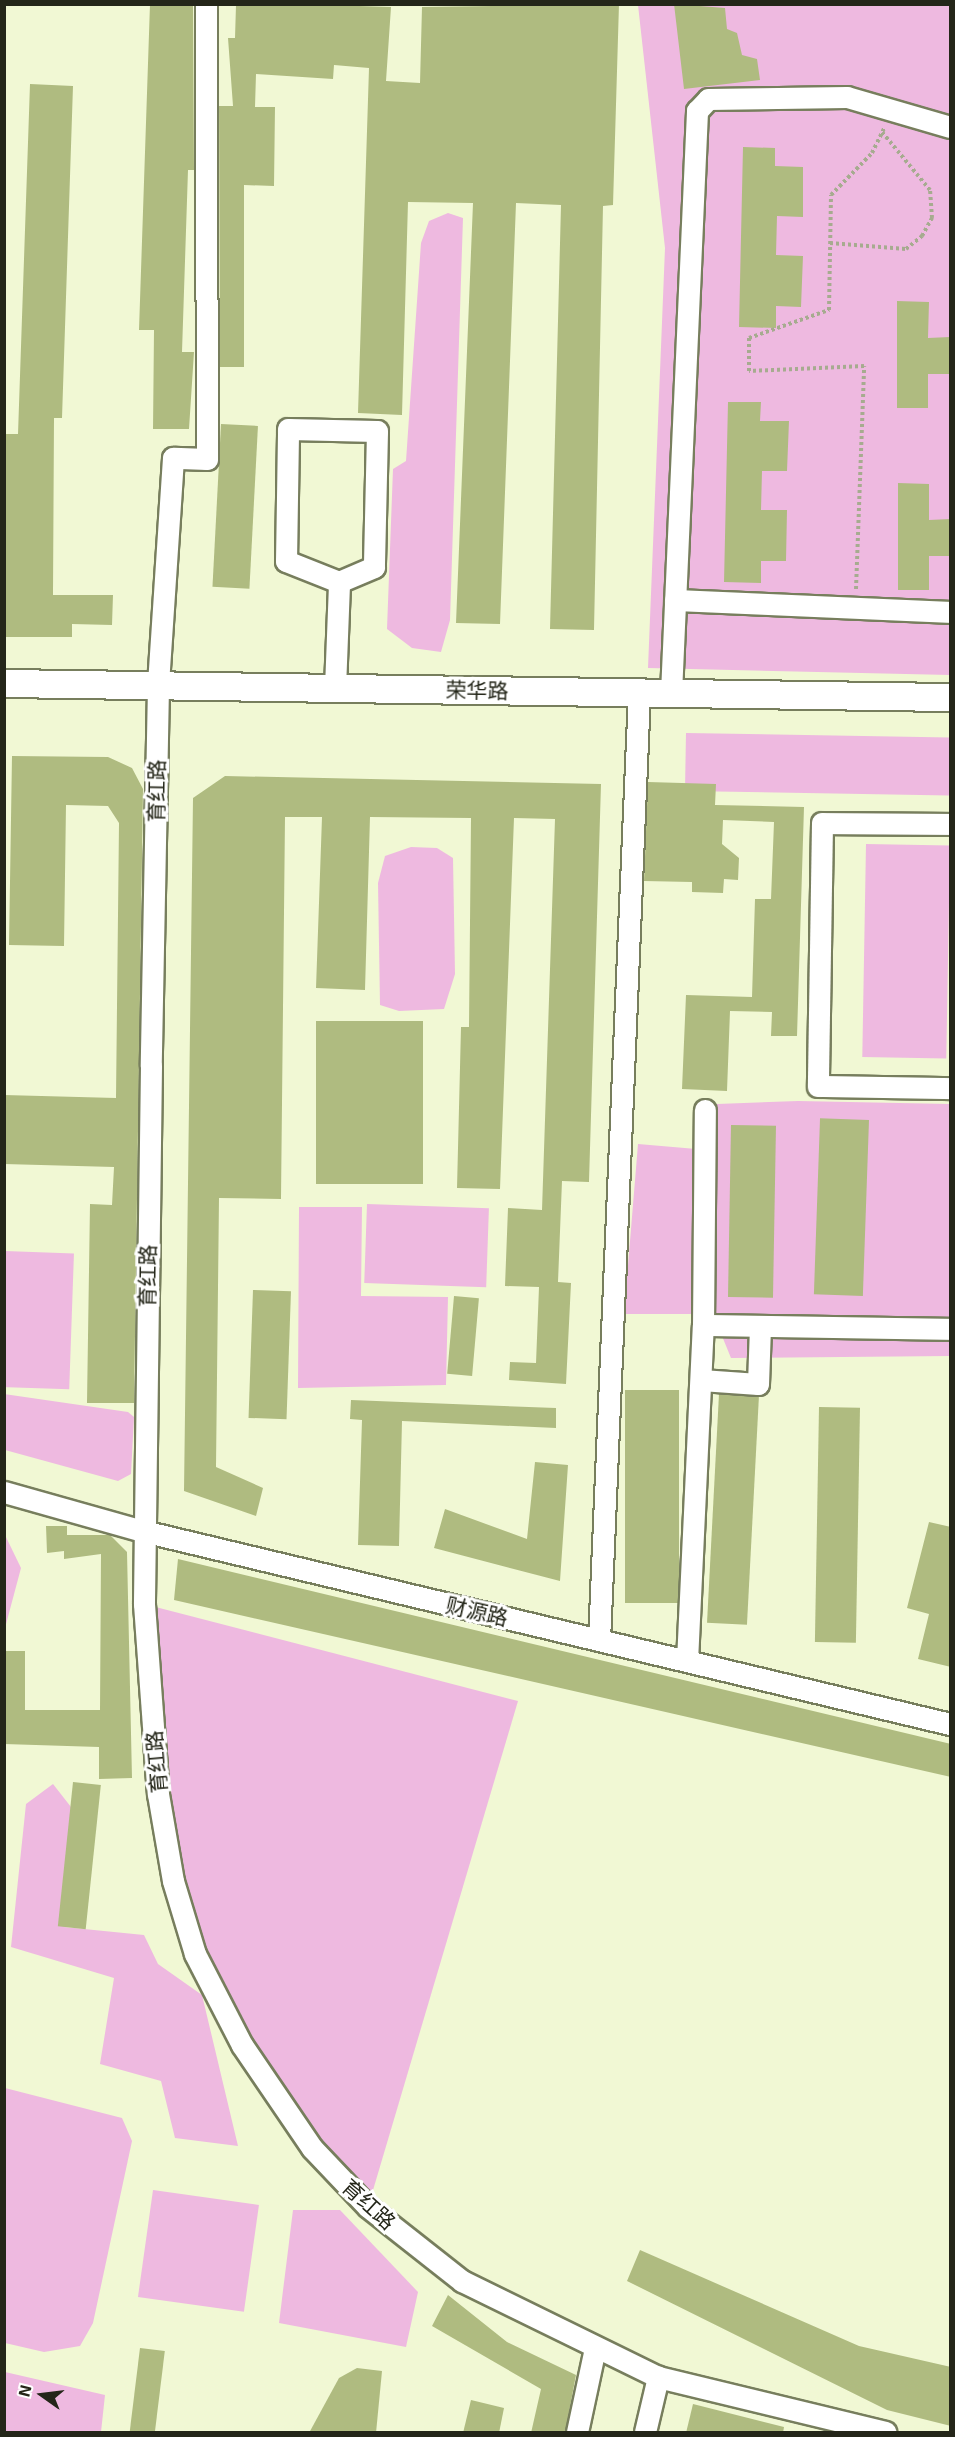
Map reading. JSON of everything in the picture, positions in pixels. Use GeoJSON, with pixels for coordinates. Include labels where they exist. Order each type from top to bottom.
{"type":"FeatureCollection","features":[{"type":"Feature","properties":{"kind":"main road","name":"荣华路"},"geometry":{"type":"LineString","coordinates":[[4,683],[951,697]]}},
{"type":"Feature","properties":{"kind":"street","name":"育红路"},"geometry":{"type":"LineString","coordinates":[[206,4],[207,459],[173,458],[158,686],[143,1531],[158,1794],[173,1881],[195,1954],[242,2045],[312,2148],[368,2206],[462,2281],[658,2377],[885,2433]]}},
{"type":"Feature","properties":{"kind":"street"},"geometry":{"type":"LineString","coordinates":[[671,693],[697,111],[708,99],[847,97],[951,127]]}},
{"type":"Feature","properties":{"kind":"street"},"geometry":{"type":"LineString","coordinates":[[288,429],[377,431],[374,567],[339,582],[286,561],[288,429]]}},
{"type":"Feature","properties":{"kind":"street"},"geometry":{"type":"LineString","coordinates":[[335,688],[339,582]]}},
{"type":"Feature","properties":{"kind":"street"},"geometry":{"type":"LineString","coordinates":[[675,600],[951,612]]}},
{"type":"Feature","properties":{"kind":"street"},"geometry":{"type":"LineString","coordinates":[[599,1640],[639,693]]}},
{"type":"Feature","properties":{"kind":"street"},"geometry":{"type":"LineString","coordinates":[[951,824],[822,823],[818,1086],[951,1088]]}},
{"type":"Feature","properties":{"kind":"street"},"geometry":{"type":"LineString","coordinates":[[687,1661],[703,1325],[705,1110]]}},
{"type":"Feature","properties":{"kind":"street"},"geometry":{"type":"LineString","coordinates":[[703,1325],[951,1329]]}},
{"type":"Feature","properties":{"kind":"street"},"geometry":{"type":"LineString","coordinates":[[701,1380],[758,1384],[760,1326]]}},
{"type":"Feature","properties":{"kind":"street","name":"财源路"},"geometry":{"type":"LineString","coordinates":[[4,1492],[143,1531],[951,1724]]}},
{"type":"Feature","properties":{"kind":"street"},"geometry":{"type":"LineString","coordinates":[[577,2433],[595,2348]]}},
{"type":"Feature","properties":{"kind":"street"},"geometry":{"type":"LineString","coordinates":[[645,2433],[658,2377]]}},
{"type":"Feature","properties":{"kind":"path"},"geometry":{"type":"LineString","coordinates":[[855,608],[864,366],[749,371],[749,338],[829,310],[831,195],[872,153],[892,111]]}},
{"type":"Feature","properties":{"kind":"path"},"geometry":{"type":"LineString","coordinates":[[830,243],[906,249],[922,236],[932,218],[930,190],[882,132]]}},
{"type":"Feature","properties":{"kind":"shaded area"},"geometry":{"type":"Polygon","coordinates":[[[638,5],[950,5],[950,675],[648,668],[665,248],[638,5]]]}},
{"type":"Feature","properties":{"kind":"shaded area"},"geometry":{"type":"Polygon","coordinates":[[[448,213],[463,218],[450,620],[441,652],[412,648],[387,629],[393,469],[406,461],[421,243],[429,221],[448,213]]]}},
{"type":"Feature","properties":{"kind":"shaded area"},"geometry":{"type":"Polygon","coordinates":[[[686,733],[950,738],[949,796],[685,791],[686,733]]]}},
{"type":"Feature","properties":{"kind":"shaded area"},"geometry":{"type":"Polygon","coordinates":[[[866,844],[950,845],[946,1058],[862,1057],[866,844]]]}},
{"type":"Feature","properties":{"kind":"shaded area"},"geometry":{"type":"Polygon","coordinates":[[[411,847],[437,848],[453,858],[455,974],[444,1009],[399,1011],[380,1005],[378,883],[385,856],[411,847]]]}},
{"type":"Feature","properties":{"kind":"shaded area"},"geometry":{"type":"Polygon","coordinates":[[[798,1101],[950,1104],[950,1356],[731,1358],[713,1314],[624,1314],[638,1144],[708,1150],[717,1104],[798,1101]]]}},
{"type":"Feature","properties":{"kind":"shaded area"},"geometry":{"type":"Polygon","coordinates":[[[367,1204],[489,1208],[486,1287],[364,1283],[367,1204]]]}},
{"type":"Feature","properties":{"kind":"shaded area"},"geometry":{"type":"Polygon","coordinates":[[[299,1207],[362,1207],[361,1296],[448,1297],[446,1385],[298,1388],[299,1207]]]}},
{"type":"Feature","properties":{"kind":"shaded area"},"geometry":{"type":"Polygon","coordinates":[[[5,1251],[74,1253],[69,1389],[4,1387],[5,1251]]]}},
{"type":"Feature","properties":{"kind":"shaded area"},"geometry":{"type":"Polygon","coordinates":[[[4,1394],[128,1412],[134,1417],[131,1474],[118,1481],[5,1450],[4,1394]]]}},
{"type":"Feature","properties":{"kind":"shaded area"},"geometry":{"type":"Polygon","coordinates":[[[5,1535],[21,1568],[5,1628],[5,1535]]]}},
{"type":"Feature","properties":{"kind":"shaded area"},"geometry":{"type":"Polygon","coordinates":[[[144,1604],[518,1701],[368,2207],[242,2045],[173,1881],[144,1604]]]}},
{"type":"Feature","properties":{"kind":"shaded area"},"geometry":{"type":"Polygon","coordinates":[[[53,1784],[71,1807],[64,1927],[144,1935],[158,1964],[202,1995],[238,2146],[175,2138],[161,2081],[100,2064],[114,1978],[11,1947],[26,1804],[53,1784]]]}},
{"type":"Feature","properties":{"kind":"shaded area"},"geometry":{"type":"Polygon","coordinates":[[[5,2088],[122,2118],[132,2141],[93,2323],[80,2346],[44,2352],[5,2343],[5,2088]]]}},
{"type":"Feature","properties":{"kind":"shaded area"},"geometry":{"type":"Polygon","coordinates":[[[153,2190],[259,2205],[244,2312],[138,2297],[153,2190]]]}},
{"type":"Feature","properties":{"kind":"shaded area"},"geometry":{"type":"Polygon","coordinates":[[[293,2210],[340,2210],[418,2292],[406,2347],[279,2323],[293,2210]]]}},
{"type":"Feature","properties":{"kind":"shaded area"},"geometry":{"type":"Polygon","coordinates":[[[5,2372],[105,2395],[101,2432],[5,2432],[5,2372]]]}},
{"type":"Feature","properties":{"kind":"building"},"geometry":{"type":"Polygon","coordinates":[[[150,4],[193,4],[194,170],[188,170],[182,352],[194,352],[189,429],[153,429],[154,330],[139,330],[150,4]]]}},
{"type":"Feature","properties":{"kind":"building"},"geometry":{"type":"Polygon","coordinates":[[[619,4],[613,205],[603,206],[594,630],[550,629],[561,205],[516,203],[500,624],[456,623],[473,203],[408,202],[402,415],[358,413],[369,68],[334,65],[333,79],[256,74],[255,107],[275,107],[274,186],[244,185],[244,367],[220,367],[219,106],[233,106],[228,38],[235,38],[236,5],[391,7],[386,81],[420,83],[422,7],[619,4]]]}},
{"type":"Feature","properties":{"kind":"building"},"geometry":{"type":"Polygon","coordinates":[[[674,4],[725,8],[727,29],[737,33],[742,55],[757,59],[760,80],[684,89],[674,4]]]}},
{"type":"Feature","properties":{"kind":"building"},"geometry":{"type":"Polygon","coordinates":[[[30,84],[73,86],[62,418],[54,418],[53,595],[113,595],[112,625],[72,624],[72,637],[4,637],[4,434],[18,434],[30,84]]]}},
{"type":"Feature","properties":{"kind":"building"},"geometry":{"type":"Polygon","coordinates":[[[743,147],[775,148],[775,166],[803,167],[803,217],[777,216],[776,255],[803,256],[801,307],[776,306],[776,328],[739,327],[743,147]]]}},
{"type":"Feature","properties":{"kind":"building"},"geometry":{"type":"Polygon","coordinates":[[[897,301],[929,302],[928,338],[950,337],[949,374],[928,374],[928,408],[897,408],[897,301]]]}},
{"type":"Feature","properties":{"kind":"building"},"geometry":{"type":"Polygon","coordinates":[[[728,402],[761,402],[760,421],[789,421],[787,471],[762,471],[761,510],[787,510],[786,561],[761,561],[761,583],[724,582],[728,402]]]}},
{"type":"Feature","properties":{"kind":"building"},"geometry":{"type":"Polygon","coordinates":[[[221,424],[258,426],[249,589],[212,587],[221,424]]]}},
{"type":"Feature","properties":{"kind":"building"},"geometry":{"type":"Polygon","coordinates":[[[898,483],[929,484],[929,520],[950,519],[950,556],[929,556],[929,590],[898,590],[898,483]]]}},
{"type":"Feature","properties":{"kind":"building"},"geometry":{"type":"Polygon","coordinates":[[[12,756],[108,757],[132,768],[143,789],[134,1403],[87,1403],[90,1204],[112,1205],[114,1167],[4,1164],[4,1095],[116,1098],[119,823],[108,806],[66,805],[64,946],[9,945],[12,756]]]}},
{"type":"Feature","properties":{"kind":"building"},"geometry":{"type":"Polygon","coordinates":[[[225,776],[601,784],[589,1182],[562,1181],[558,1282],[571,1283],[566,1384],[509,1380],[510,1362],[536,1363],[539,1287],[505,1286],[508,1208],[542,1210],[555,819],[514,818],[500,1189],[457,1188],[461,1027],[469,1027],[471,818],[370,817],[365,990],[316,988],[322,817],[285,817],[281,1199],[219,1198],[216,1467],[263,1488],[256,1516],[184,1491],[193,798],[225,776]]]}},
{"type":"Feature","properties":{"kind":"building"},"geometry":{"type":"Polygon","coordinates":[[[648,782],[716,784],[715,805],[804,807],[797,1036],[771,1036],[772,1012],[730,1011],[727,1091],[682,1089],[686,995],[752,997],[755,899],[771,899],[774,822],[723,820],[722,844],[739,858],[738,880],[724,879],[723,893],[692,892],[692,882],[644,881],[648,782]]]}},
{"type":"Feature","properties":{"kind":"building"},"geometry":{"type":"Polygon","coordinates":[[[316,1021],[423,1021],[423,1184],[316,1184],[316,1021]]]}},
{"type":"Feature","properties":{"kind":"building"},"geometry":{"type":"Polygon","coordinates":[[[820,1118],[869,1120],[863,1296],[814,1294],[820,1118]]]}},
{"type":"Feature","properties":{"kind":"building"},"geometry":{"type":"Polygon","coordinates":[[[731,1125],[776,1126],[773,1298],[728,1297],[731,1125]]]}},
{"type":"Feature","properties":{"kind":"building"},"geometry":{"type":"Polygon","coordinates":[[[253,1290],[291,1291],[287,1419],[249,1418],[253,1290]]]}},
{"type":"Feature","properties":{"kind":"building"},"geometry":{"type":"Polygon","coordinates":[[[454,1296],[479,1298],[472,1376],[447,1374],[454,1296]]]}},
{"type":"Feature","properties":{"kind":"building"},"geometry":{"type":"Polygon","coordinates":[[[625,1390],[679,1390],[679,1603],[625,1603],[625,1390]]]}},
{"type":"Feature","properties":{"kind":"building"},"geometry":{"type":"Polygon","coordinates":[[[719,1394],[759,1396],[747,1625],[707,1623],[719,1394]]]}},
{"type":"Feature","properties":{"kind":"building"},"geometry":{"type":"Polygon","coordinates":[[[351,1400],[556,1408],[556,1428],[402,1421],[399,1546],[358,1545],[362,1420],[350,1419],[351,1400]]]}},
{"type":"Feature","properties":{"kind":"building"},"geometry":{"type":"Polygon","coordinates":[[[819,1407],[860,1408],[856,1643],[815,1642],[819,1407]]]}},
{"type":"Feature","properties":{"kind":"building"},"geometry":{"type":"Polygon","coordinates":[[[535,1462],[568,1465],[560,1581],[434,1548],[445,1509],[527,1539],[535,1462]]]}},
{"type":"Feature","properties":{"kind":"building"},"geometry":{"type":"Polygon","coordinates":[[[929,1522],[951,1527],[951,1667],[918,1659],[929,1614],[907,1608],[929,1522]]]}},
{"type":"Feature","properties":{"kind":"building"},"geometry":{"type":"Polygon","coordinates":[[[46,1526],[67,1526],[67,1535],[110,1535],[127,1552],[132,1778],[99,1779],[99,1747],[4,1744],[4,1651],[25,1651],[25,1710],[100,1710],[101,1554],[64,1559],[64,1551],[47,1553],[46,1526]]]}},
{"type":"Feature","properties":{"kind":"building"},"geometry":{"type":"Polygon","coordinates":[[[178,1559],[951,1744],[951,1777],[174,1600],[178,1559]]]}},
{"type":"Feature","properties":{"kind":"building"},"geometry":{"type":"Polygon","coordinates":[[[73,1782],[101,1785],[86,1929],[58,1926],[73,1782]]]}},
{"type":"Feature","properties":{"kind":"building"},"geometry":{"type":"Polygon","coordinates":[[[640,2250],[859,2346],[951,2367],[951,2426],[887,2410],[627,2281],[640,2250]]]}},
{"type":"Feature","properties":{"kind":"building"},"geometry":{"type":"Polygon","coordinates":[[[448,2295],[507,2342],[576,2375],[565,2433],[531,2433],[541,2389],[432,2326],[448,2295]]]}},
{"type":"Feature","properties":{"kind":"building"},"geometry":{"type":"Polygon","coordinates":[[[140,2348],[165,2351],[155,2432],[130,2432],[140,2348]]]}},
{"type":"Feature","properties":{"kind":"building"},"geometry":{"type":"Polygon","coordinates":[[[357,2368],[382,2371],[376,2433],[309,2433],[339,2378],[357,2368]]]}},
{"type":"Feature","properties":{"kind":"building"},"geometry":{"type":"Polygon","coordinates":[[[471,2400],[504,2408],[499,2433],[463,2433],[471,2400]]]}},
{"type":"Feature","properties":{"kind":"building"},"geometry":{"type":"Polygon","coordinates":[[[693,2404],[784,2427],[783,2433],[686,2433],[693,2404]]]}}]}
